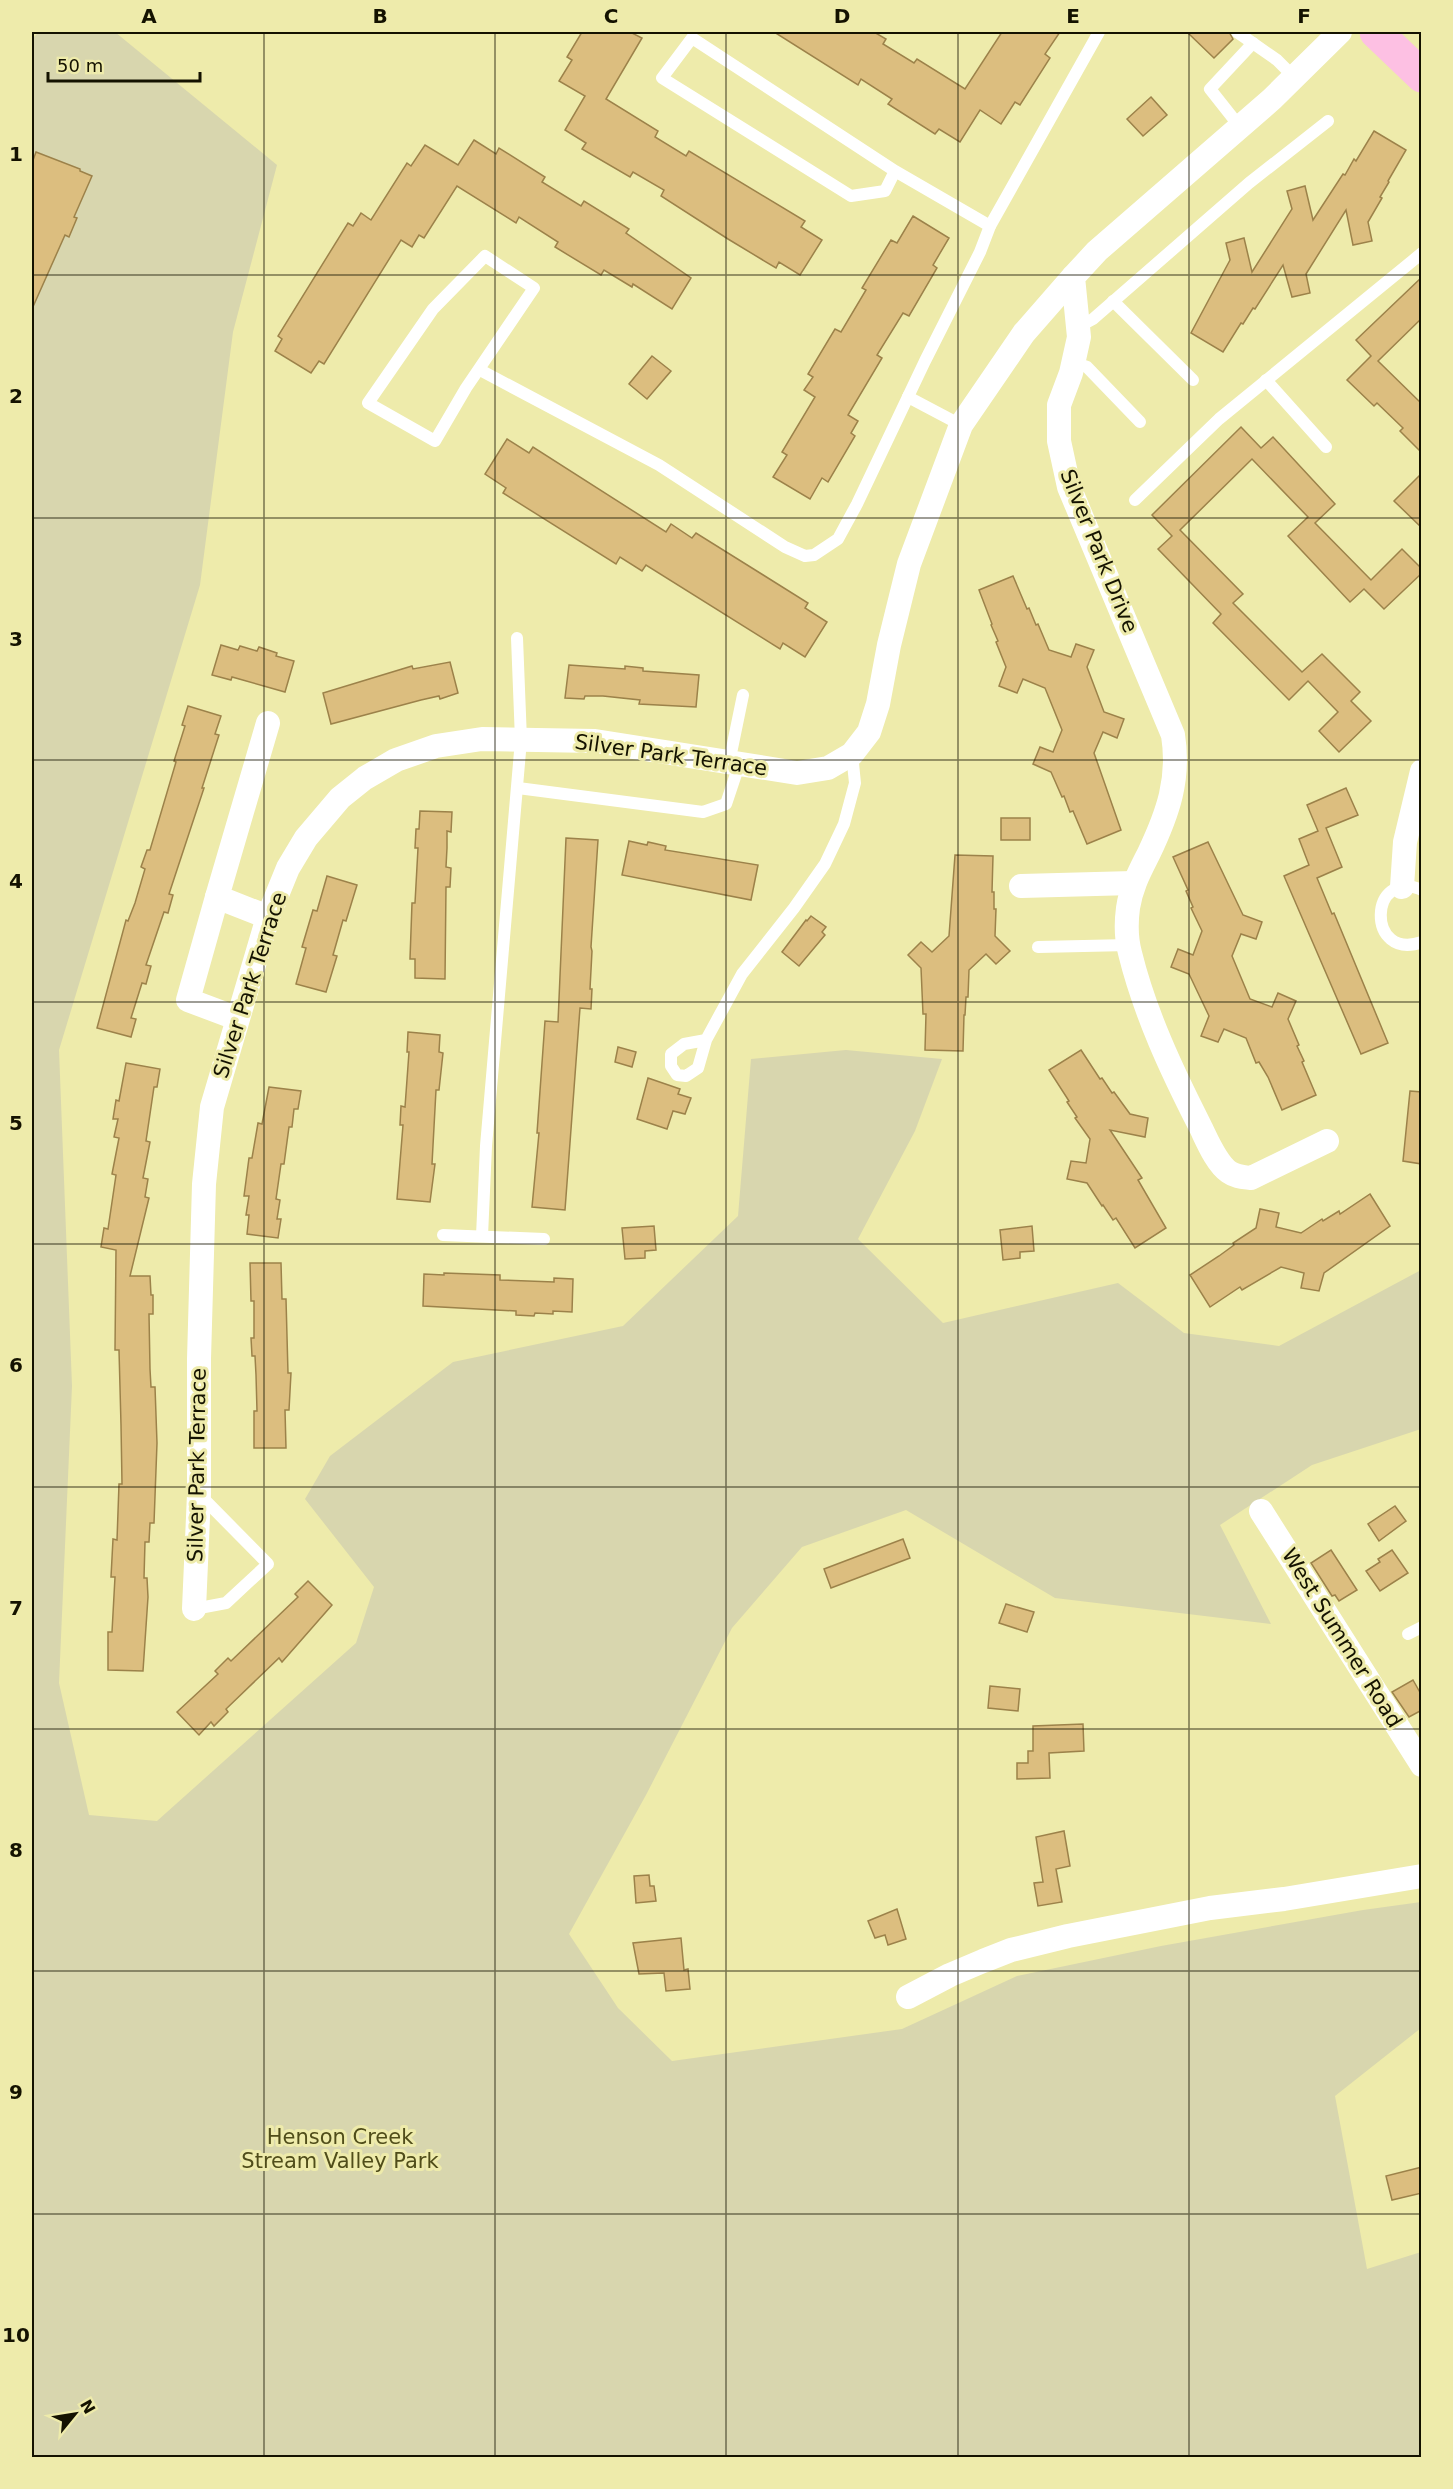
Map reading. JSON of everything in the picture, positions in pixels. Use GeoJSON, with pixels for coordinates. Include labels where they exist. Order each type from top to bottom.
{"type":"FeatureCollection","features":[{"type":"Feature","properties":{"kind":"main road"},"geometry":{"type":"LineString","coordinates":[[1377,32],[1422,76]]}},
{"type":"Feature","properties":{"kind":"street"},"geometry":{"type":"LineString","coordinates":[[1073,277],[1097,251],[1240,127],[1340,32]]}},
{"type":"Feature","properties":{"kind":"street","name":"Silver Park Drive"},"geometry":{"type":"LineString","coordinates":[[1073,277],[1079,337],[1059,405],[1059,441],[1069,487],[1173,735],[1177,759],[1172,790],[1164,817],[1133,884],[1128,909],[1126,932],[1145,1001],[1162,1047],[1207,1139],[1227,1172],[1238,1177],[1251,1178],[1327,1141]]}},
{"type":"Feature","properties":{"kind":"street","name":"Silver Park Terrace"},"geometry":{"type":"LineString","coordinates":[[194,1609],[199,1494],[199,1359],[204,1184],[212,1107],[268,917],[288,868],[306,838],[340,798],[365,778],[396,760],[436,746],[482,739],[595,741],[797,773],[828,768],[852,754],[869,732],[878,704],[889,645],[909,564],[961,424],[1024,333],[1073,277]]}},
{"type":"Feature","properties":{"kind":"street"},"geometry":{"type":"LineString","coordinates":[[237,1018],[188,1000],[268,723]]}},
{"type":"Feature","properties":{"kind":"street"},"geometry":{"type":"LineString","coordinates":[[1412,888],[1405,842],[1422,771]]}},
{"type":"Feature","properties":{"kind":"street"},"geometry":{"type":"LineString","coordinates":[[1021,886],[1133,884]]}},
{"type":"Feature","properties":{"kind":"street"},"geometry":{"type":"LineString","coordinates":[[217,897],[268,917]]}},
{"type":"Feature","properties":{"kind":"street","name":"West Summer Road"},"geometry":{"type":"LineString","coordinates":[[1261,1511],[1422,1765]]}},
{"type":"Feature","properties":{"kind":"street"},"geometry":{"type":"LineString","coordinates":[[908,1997],[950,1975],[1002,1954],[1068,1936],[1210,1908],[1284,1899],[1422,1876]]}},
{"type":"Feature","properties":{"kind":"lane"},"geometry":{"type":"LineString","coordinates":[[480,370],[659,465],[785,547],[805,556],[814,555],[837,539],[857,504],[980,252],[990,226],[1099,32]]}},
{"type":"Feature","properties":{"kind":"lane"},"geometry":{"type":"LineString","coordinates":[[1237,32],[1277,60],[1294,77]]}},
{"type":"Feature","properties":{"kind":"lane"},"geometry":{"type":"LineString","coordinates":[[895,171],[885,191],[851,195],[662,78],[692,38],[895,171],[990,226]]}},
{"type":"Feature","properties":{"kind":"lane"},"geometry":{"type":"LineString","coordinates":[[1240,127],[1210,89],[1253,43]]}},
{"type":"Feature","properties":{"kind":"lane"},"geometry":{"type":"LineString","coordinates":[[1078,327],[1093,319],[1249,183],[1328,121]]}},
{"type":"Feature","properties":{"kind":"lane"},"geometry":{"type":"LineString","coordinates":[[1135,500],[1219,419],[1422,253]]}},
{"type":"Feature","properties":{"kind":"lane"},"geometry":{"type":"LineString","coordinates":[[485,256],[534,288],[480,370],[466,388],[435,441],[368,403],[433,309],[485,256]]}},
{"type":"Feature","properties":{"kind":"lane"},"geometry":{"type":"LineString","coordinates":[[1113,301],[1193,380]]}},
{"type":"Feature","properties":{"kind":"lane"},"geometry":{"type":"LineString","coordinates":[[1073,362],[1087,367],[1140,422]]}},
{"type":"Feature","properties":{"kind":"lane"},"geometry":{"type":"LineString","coordinates":[[1266,380],[1326,447]]}},
{"type":"Feature","properties":{"kind":"lane"},"geometry":{"type":"LineString","coordinates":[[908,397],[961,424]]}},
{"type":"Feature","properties":{"kind":"lane"},"geometry":{"type":"LineString","coordinates":[[482,1236],[486,1146],[521,740],[517,638]]}},
{"type":"Feature","properties":{"kind":"lane"},"geometry":{"type":"LineString","coordinates":[[518,788],[704,812],[726,804],[734,764],[742,695]]}},
{"type":"Feature","properties":{"kind":"lane"},"geometry":{"type":"LineString","coordinates":[[706,1040],[742,974],[825,864],[844,824],[855,783],[852,754]]}},
{"type":"Feature","properties":{"kind":"lane"},"geometry":{"type":"LineString","coordinates":[[1412,888],[1391,892],[1383,901],[1379,913],[1381,925],[1387,936],[1397,943],[1419,946]]}},
{"type":"Feature","properties":{"kind":"lane"},"geometry":{"type":"LineString","coordinates":[[1038,947],[1129,945]]}},
{"type":"Feature","properties":{"kind":"lane"},"geometry":{"type":"LineString","coordinates":[[443,1235],[544,1239]]}},
{"type":"Feature","properties":{"kind":"lane"},"geometry":{"type":"LineString","coordinates":[[194,1609],[226,1603],[268,1564],[199,1494]]}},
{"type":"Feature","properties":{"kind":"lane"},"geometry":{"type":"LineString","coordinates":[[1408,1634],[1422,1627]]}},
{"type":"Feature","properties":{"kind":"green space","name":"Henson Creek Stream Valley Park"},"geometry":{"type":"Polygon","coordinates":[[[39,32],[115,32],[277,165],[233,332],[200,585],[59,1050],[72,1386],[59,1683],[89,1815],[157,1821],[356,1643],[374,1587],[305,1499],[330,1456],[453,1362],[623,1326],[738,1216],[751,1059],[846,1050],[942,1059],[915,1131],[858,1239],[943,1323],[1118,1283],[1184,1333],[1279,1346],[1421,1270],[1421,1429],[1312,1465],[1220,1525],[1271,1624],[1055,1598],[906,1510],[802,1547],[732,1628],[646,1795],[569,1934],[618,2008],[672,2061],[902,2029],[1017,1976],[1161,1946],[1421,1902],[1421,2028],[1335,2096],[1367,2269],[1421,2252],[1421,2457],[32,2457],[32,484],[34,465],[32,462],[32,39],[39,32]]]}},
{"type":"Feature","properties":{"kind":"building"},"geometry":{"type":"Polygon","coordinates":[[[582,32],[630,32],[642,38],[606,99],[658,131],[655,137],[686,156],[689,151],[805,221],[801,227],[822,240],[800,275],[779,262],[776,268],[661,196],[664,190],[633,172],[630,177],[582,149],[586,143],[565,130],[585,96],[559,81],[572,60],[567,57],[582,32]]]}},
{"type":"Feature","properties":{"kind":"building"},"geometry":{"type":"Polygon","coordinates":[[[774,32],[874,32],[886,39],[883,44],[914,63],[917,59],[965,89],[1002,32],[1060,32],[1045,54],[1050,58],[1020,105],[1015,102],[1001,124],[980,110],[960,142],[939,129],[935,134],[888,104],[892,99],[861,79],[858,85],[774,32]]]}},
{"type":"Feature","properties":{"kind":"building"},"geometry":{"type":"Polygon","coordinates":[[[1187,32],[1229,32],[1233,39],[1214,58],[1187,32]]]}},
{"type":"Feature","properties":{"kind":"building"},"geometry":{"type":"Polygon","coordinates":[[[1151,97],[1167,115],[1143,136],[1127,119],[1151,97]]]}},
{"type":"Feature","properties":{"kind":"building"},"geometry":{"type":"Polygon","coordinates":[[[1374,131],[1406,150],[1368,222],[1372,241],[1353,245],[1346,210],[1306,274],[1310,293],[1292,297],[1283,265],[1255,309],[1253,308],[1243,324],[1241,323],[1223,352],[1191,333],[1230,260],[1226,243],[1244,238],[1252,272],[1292,209],[1287,191],[1305,186],[1313,220],[1343,174],[1345,175],[1354,159],[1356,161],[1374,131]]]}},
{"type":"Feature","properties":{"kind":"building"},"geometry":{"type":"Polygon","coordinates":[[[474,140],[496,154],[499,148],[545,177],[542,182],[581,206],[584,201],[629,229],[626,233],[691,278],[672,309],[633,284],[632,287],[604,270],[601,275],[555,247],[558,242],[519,217],[516,223],[457,186],[424,238],[419,235],[412,247],[401,240],[324,364],[319,361],[311,373],[275,351],[282,339],[278,336],[348,223],[353,226],[361,213],[371,220],[407,163],[411,166],[425,145],[458,165],[474,140]]]}},
{"type":"Feature","properties":{"kind":"building"},"geometry":{"type":"Polygon","coordinates":[[[36,152],[92,176],[74,217],[77,218],[69,237],[65,235],[32,309],[32,163],[36,152]]]}},
{"type":"Feature","properties":{"kind":"building"},"geometry":{"type":"Polygon","coordinates":[[[913,216],[949,238],[933,265],[937,268],[909,316],[903,313],[877,355],[882,358],[848,415],[858,421],[851,433],[855,436],[828,482],[822,478],[810,499],[773,477],[787,455],[782,452],[815,397],[804,390],[813,377],[808,374],[835,329],[841,332],[866,290],[862,288],[891,240],[897,243],[913,216]]]}},
{"type":"Feature","properties":{"kind":"building"},"geometry":{"type":"Polygon","coordinates":[[[1422,277],[1422,318],[1378,361],[1422,404],[1422,453],[1400,431],[1403,428],[1377,403],[1374,406],[1347,380],[1371,356],[1356,340],[1422,277]]]}},
{"type":"Feature","properties":{"kind":"building"},"geometry":{"type":"Polygon","coordinates":[[[652,356],[671,371],[647,399],[629,384],[652,356]]]}},
{"type":"Feature","properties":{"kind":"building"},"geometry":{"type":"Polygon","coordinates":[[[1241,427],[1261,448],[1273,437],[1335,504],[1315,523],[1371,580],[1402,549],[1422,569],[1422,573],[1384,609],[1364,589],[1350,602],[1288,536],[1308,517],[1252,459],[1180,530],[1243,594],[1233,603],[1302,672],[1322,654],[1360,692],[1351,701],[1371,721],[1339,752],[1319,731],[1338,712],[1308,681],[1289,700],[1213,623],[1221,614],[1158,549],[1172,536],[1152,515],[1241,427]]]}},
{"type":"Feature","properties":{"kind":"building"},"geometry":{"type":"Polygon","coordinates":[[[507,439],[529,453],[533,447],[666,532],[671,524],[692,538],[696,533],[808,603],[805,608],[827,622],[805,657],[783,643],[780,649],[646,565],[642,571],[620,557],[616,564],[503,493],[506,488],[485,474],[507,439]]]}},
{"type":"Feature","properties":{"kind":"building"},"geometry":{"type":"Polygon","coordinates":[[[1422,473],[1422,528],[1394,501],[1422,473]]]}},
{"type":"Feature","properties":{"kind":"building"},"geometry":{"type":"Polygon","coordinates":[[[1013,576],[1027,609],[1029,608],[1036,625],[1038,624],[1049,650],[1071,657],[1076,644],[1094,650],[1087,667],[1104,712],[1124,719],[1117,738],[1103,732],[1094,753],[1121,830],[1087,844],[1073,811],[1070,812],[1051,772],[1033,764],[1040,747],[1053,752],[1062,730],[1045,688],[1023,679],[1017,693],[999,686],[1006,667],[979,590],[1013,576]]]}},
{"type":"Feature","properties":{"kind":"building"},"geometry":{"type":"Polygon","coordinates":[[[221,645],[238,650],[240,646],[257,651],[259,647],[277,653],[276,656],[294,661],[285,692],[232,677],[231,680],[212,675],[221,645]]]}},
{"type":"Feature","properties":{"kind":"building"},"geometry":{"type":"Polygon","coordinates":[[[450,662],[458,693],[440,699],[439,696],[421,700],[331,724],[323,693],[412,666],[413,669],[450,662]]]}},
{"type":"Feature","properties":{"kind":"building"},"geometry":{"type":"Polygon","coordinates":[[[569,665],[625,669],[625,666],[643,668],[643,671],[699,675],[696,707],[639,704],[640,700],[603,696],[585,696],[584,699],[565,698],[569,665]]]}},
{"type":"Feature","properties":{"kind":"building"},"geometry":{"type":"Polygon","coordinates":[[[188,706],[221,716],[215,734],[219,735],[169,894],[173,895],[168,913],[164,912],[146,965],[151,966],[146,984],[142,983],[131,1018],[136,1019],[131,1037],[97,1028],[126,920],[128,921],[135,903],[145,869],[141,867],[147,850],[150,850],[176,762],[174,761],[185,726],[182,725],[188,706]]]}},
{"type":"Feature","properties":{"kind":"building"},"geometry":{"type":"Polygon","coordinates":[[[1346,788],[1358,815],[1326,828],[1342,867],[1317,878],[1388,1043],[1361,1054],[1284,876],[1309,865],[1299,839],[1318,831],[1307,805],[1346,788]]]}},
{"type":"Feature","properties":{"kind":"building"},"geometry":{"type":"Polygon","coordinates":[[[420,811],[452,812],[451,832],[447,831],[446,867],[451,868],[450,887],[446,887],[445,979],[415,978],[415,959],[410,959],[412,903],[415,903],[418,848],[415,848],[416,829],[419,829],[420,811]]]}},
{"type":"Feature","properties":{"kind":"building"},"geometry":{"type":"Polygon","coordinates":[[[1001,818],[1030,818],[1030,840],[1001,840],[1001,818]]]}},
{"type":"Feature","properties":{"kind":"building"},"geometry":{"type":"Polygon","coordinates":[[[566,838],[598,840],[591,947],[591,1009],[580,1008],[565,1210],[532,1207],[539,1133],[537,1133],[545,1021],[558,1022],[566,838]]]}},
{"type":"Feature","properties":{"kind":"building"},"geometry":{"type":"Polygon","coordinates":[[[629,841],[647,845],[648,842],[666,846],[665,850],[758,865],[751,900],[622,875],[629,841]]]}},
{"type":"Feature","properties":{"kind":"building"},"geometry":{"type":"Polygon","coordinates":[[[1208,842],[1243,915],[1262,922],[1256,939],[1241,934],[1232,956],[1250,999],[1272,1007],[1278,993],[1296,1001],[1288,1019],[1316,1095],[1282,1110],[1268,1077],[1259,1062],[1256,1063],[1246,1038],[1224,1029],[1218,1042],[1201,1036],[1209,1016],[1189,974],[1171,967],[1178,949],[1193,955],[1202,931],[1191,908],[1193,907],[1186,891],[1188,890],[1173,857],[1208,842]]]}},
{"type":"Feature","properties":{"kind":"building"},"geometry":{"type":"Polygon","coordinates":[[[955,855],[993,856],[992,892],[994,892],[994,909],[996,909],[995,936],[1010,951],[996,964],[986,954],[969,970],[963,1051],[925,1050],[926,1014],[923,1014],[921,968],[908,955],[921,942],[932,952],[949,936],[955,855]]]}},
{"type":"Feature","properties":{"kind":"building"},"geometry":{"type":"Polygon","coordinates":[[[327,876],[357,885],[346,921],[343,920],[333,955],[337,956],[326,992],[296,984],[306,948],[302,947],[313,910],[317,911],[327,876]]]}},
{"type":"Feature","properties":{"kind":"building"},"geometry":{"type":"Polygon","coordinates":[[[811,916],[826,927],[822,932],[825,935],[799,966],[782,952],[811,916]]]}},
{"type":"Feature","properties":{"kind":"building"},"geometry":{"type":"Polygon","coordinates":[[[408,1032],[440,1035],[439,1052],[443,1053],[439,1090],[436,1090],[432,1164],[435,1164],[430,1202],[397,1199],[403,1125],[400,1125],[401,1106],[405,1107],[409,1052],[407,1052],[408,1032]]]}},
{"type":"Feature","properties":{"kind":"building"},"geometry":{"type":"Polygon","coordinates":[[[618,1047],[636,1052],[632,1067],[615,1062],[618,1047]]]}},
{"type":"Feature","properties":{"kind":"building"},"geometry":{"type":"Polygon","coordinates":[[[1081,1050],[1100,1079],[1102,1078],[1112,1093],[1114,1092],[1130,1114],[1148,1118],[1145,1137],[1110,1130],[1142,1178],[1138,1180],[1166,1228],[1135,1248],[1116,1218],[1113,1220],[1087,1183],[1067,1179],[1071,1161],[1086,1163],[1090,1139],[1075,1118],[1077,1117],[1067,1102],[1069,1101],[1049,1070],[1081,1050]]]}},
{"type":"Feature","properties":{"kind":"building"},"geometry":{"type":"Polygon","coordinates":[[[126,1063],[160,1069],[157,1087],[154,1087],[146,1141],[150,1142],[143,1178],[148,1179],[145,1197],[149,1198],[130,1276],[150,1276],[151,1295],[153,1295],[153,1314],[149,1314],[150,1369],[151,1387],[155,1387],[157,1443],[154,1523],[150,1523],[149,1542],[145,1542],[144,1578],[147,1578],[148,1597],[143,1671],[108,1670],[108,1632],[112,1632],[115,1577],[111,1577],[113,1539],[117,1540],[119,1484],[122,1484],[119,1350],[115,1350],[116,1250],[101,1247],[104,1228],[108,1229],[116,1175],[112,1174],[119,1138],[114,1137],[118,1119],[113,1119],[126,1063]]]}},
{"type":"Feature","properties":{"kind":"building"},"geometry":{"type":"Polygon","coordinates":[[[648,1078],[680,1089],[678,1094],[691,1098],[685,1114],[673,1111],[667,1129],[637,1119],[648,1078]]]}},
{"type":"Feature","properties":{"kind":"building"},"geometry":{"type":"Polygon","coordinates":[[[269,1087],[301,1091],[298,1109],[294,1109],[292,1127],[289,1127],[284,1164],[281,1164],[276,1199],[280,1200],[277,1219],[281,1219],[278,1238],[247,1234],[249,1215],[246,1215],[249,1196],[244,1196],[249,1158],[252,1158],[258,1123],[262,1124],[269,1087]]]}},
{"type":"Feature","properties":{"kind":"building"},"geometry":{"type":"Polygon","coordinates":[[[1410,1091],[1422,1092],[1422,1164],[1403,1161],[1410,1091]]]}},
{"type":"Feature","properties":{"kind":"building"},"geometry":{"type":"Polygon","coordinates":[[[1370,1194],[1390,1226],[1324,1273],[1319,1291],[1301,1288],[1304,1273],[1281,1267],[1242,1290],[1240,1287],[1210,1307],[1190,1275],[1256,1228],[1260,1209],[1279,1213],[1276,1227],[1301,1233],[1322,1219],[1323,1221],[1339,1211],[1340,1214],[1370,1194]]]}},
{"type":"Feature","properties":{"kind":"building"},"geometry":{"type":"Polygon","coordinates":[[[654,1226],[656,1250],[645,1251],[645,1258],[625,1259],[622,1228],[654,1226]]]}},
{"type":"Feature","properties":{"kind":"building"},"geometry":{"type":"Polygon","coordinates":[[[1032,1226],[1034,1251],[1020,1252],[1020,1258],[1003,1260],[1000,1230],[1032,1226]]]}},
{"type":"Feature","properties":{"kind":"building"},"geometry":{"type":"Polygon","coordinates":[[[250,1263],[281,1263],[282,1299],[286,1299],[288,1373],[291,1373],[289,1410],[285,1410],[286,1448],[254,1448],[254,1411],[257,1411],[255,1356],[252,1356],[251,1338],[254,1338],[254,1301],[251,1301],[250,1263]]]}},
{"type":"Feature","properties":{"kind":"building"},"geometry":{"type":"Polygon","coordinates":[[[444,1273],[500,1275],[500,1280],[554,1282],[554,1278],[573,1279],[572,1312],[553,1311],[553,1314],[535,1313],[534,1316],[516,1315],[516,1311],[423,1306],[424,1274],[444,1275],[444,1273]]]}},
{"type":"Feature","properties":{"kind":"building"},"geometry":{"type":"Polygon","coordinates":[[[1395,1506],[1406,1521],[1379,1541],[1368,1524],[1395,1506]]]}},
{"type":"Feature","properties":{"kind":"building"},"geometry":{"type":"Polygon","coordinates":[[[903,1539],[910,1558],[831,1588],[824,1569],[903,1539]]]}},
{"type":"Feature","properties":{"kind":"building"},"geometry":{"type":"Polygon","coordinates":[[[1331,1550],[1357,1590],[1339,1601],[1335,1595],[1332,1596],[1311,1563],[1331,1550]]]}},
{"type":"Feature","properties":{"kind":"building"},"geometry":{"type":"Polygon","coordinates":[[[1392,1550],[1408,1573],[1380,1591],[1366,1571],[1392,1550]]]}},
{"type":"Feature","properties":{"kind":"building"},"geometry":{"type":"Polygon","coordinates":[[[308,1581],[332,1605],[282,1662],[279,1658],[226,1709],[228,1712],[214,1726],[211,1722],[199,1735],[177,1712],[218,1674],[215,1671],[228,1658],[231,1661],[298,1597],[295,1594],[308,1581]]]}},
{"type":"Feature","properties":{"kind":"building"},"geometry":{"type":"Polygon","coordinates":[[[1006,1604],[1034,1612],[1027,1632],[999,1623],[1006,1604]]]}},
{"type":"Feature","properties":{"kind":"building"},"geometry":{"type":"Polygon","coordinates":[[[1413,1680],[1422,1696],[1422,1710],[1409,1717],[1392,1692],[1413,1680]]]}},
{"type":"Feature","properties":{"kind":"building"},"geometry":{"type":"Polygon","coordinates":[[[990,1686],[1020,1689],[1018,1711],[988,1708],[990,1686]]]}},
{"type":"Feature","properties":{"kind":"building"},"geometry":{"type":"Polygon","coordinates":[[[1083,1724],[1084,1751],[1049,1753],[1050,1778],[1017,1779],[1017,1763],[1028,1763],[1028,1751],[1033,1751],[1033,1726],[1083,1724]]]}},
{"type":"Feature","properties":{"kind":"building"},"geometry":{"type":"Polygon","coordinates":[[[1064,1831],[1070,1866],[1056,1869],[1062,1902],[1038,1906],[1034,1883],[1043,1882],[1036,1837],[1064,1831]]]}},
{"type":"Feature","properties":{"kind":"building"},"geometry":{"type":"Polygon","coordinates":[[[649,1875],[650,1886],[654,1886],[656,1901],[636,1903],[634,1876],[649,1875]]]}},
{"type":"Feature","properties":{"kind":"building"},"geometry":{"type":"Polygon","coordinates":[[[897,1909],[906,1939],[888,1945],[885,1935],[875,1938],[868,1921],[897,1909]]]}},
{"type":"Feature","properties":{"kind":"building"},"geometry":{"type":"Polygon","coordinates":[[[681,1938],[684,1970],[688,1969],[690,1989],[666,1991],[664,1973],[639,1974],[633,1943],[681,1938]]]}},
{"type":"Feature","properties":{"kind":"building"},"geometry":{"type":"Polygon","coordinates":[[[1422,2167],[1422,2193],[1392,2200],[1386,2176],[1422,2167]]]}}]}
